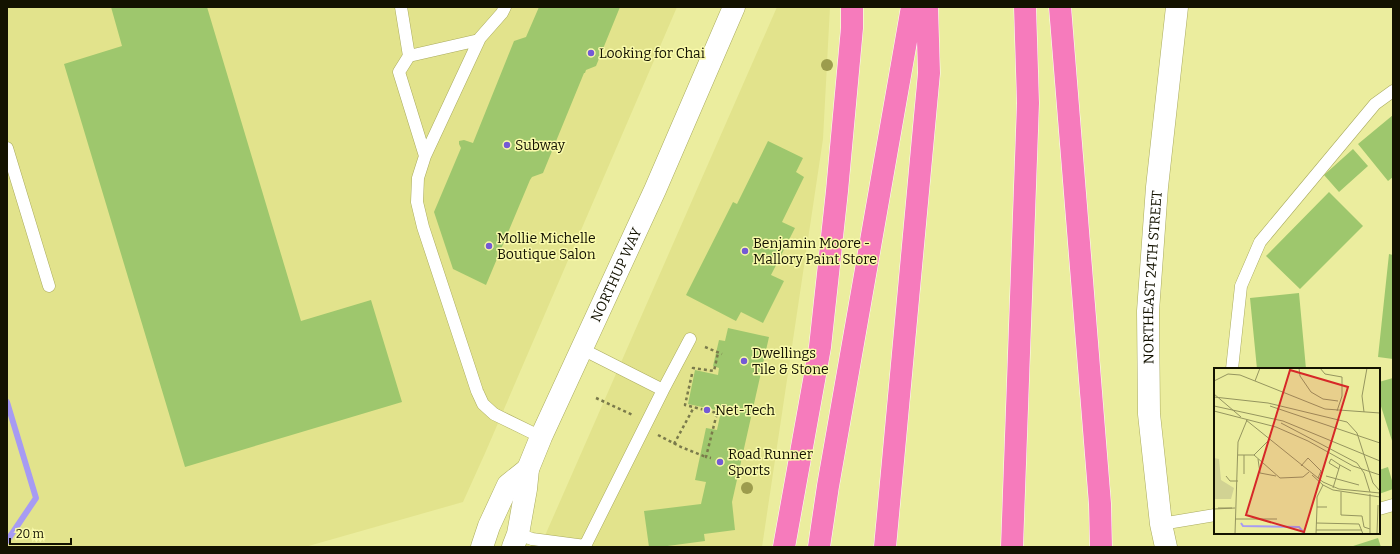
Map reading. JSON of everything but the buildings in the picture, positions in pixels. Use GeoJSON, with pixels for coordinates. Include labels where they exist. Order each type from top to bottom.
{"type":"FeatureCollection","features":[{"type":"Feature","properties":{"kind":"highway"},"geometry":{"type":"LineString","coordinates":[[784,547],[820,347],[837,190],[852,28],[852,7]]}},
{"type":"Feature","properties":{"kind":"highway"},"geometry":{"type":"LineString","coordinates":[[819,547],[829,478],[912,7]]}},
{"type":"Feature","properties":{"kind":"highway"},"geometry":{"type":"LineString","coordinates":[[885,547],[929,73],[927,7]]}},
{"type":"Feature","properties":{"kind":"highway"},"geometry":{"type":"LineString","coordinates":[[1012,547],[1028,103],[1025,7]]}},
{"type":"Feature","properties":{"kind":"highway"},"geometry":{"type":"LineString","coordinates":[[1060,7],[1100,504],[1101,547]]}},
{"type":"Feature","properties":{"kind":"main road","name":"NORTHUP WAY"},"geometry":{"type":"LineString","coordinates":[[515,540],[526,489],[528,469],[541,437],[655,190],[734,7]]}},
{"type":"Feature","properties":{"kind":"main road","name":"NORTHEAST 24TH STREET"},"geometry":{"type":"LineString","coordinates":[[1166,547],[1161,524],[1149,414],[1148,311],[1157,187],[1177,7]]}},
{"type":"Feature","properties":{"kind":"main road"},"geometry":{"type":"LineString","coordinates":[[482,547],[489,526],[508,485],[528,469]]}},
{"type":"Feature","properties":{"kind":"lane"},"geometry":{"type":"LineString","coordinates":[[401,7],[409,56],[399,72],[425,156]]}},
{"type":"Feature","properties":{"kind":"lane"},"geometry":{"type":"LineString","coordinates":[[505,7],[502,13],[479,40],[425,156],[418,178],[417,202],[423,228],[477,391],[483,404],[494,414],[541,437]]}},
{"type":"Feature","properties":{"kind":"lane"},"geometry":{"type":"LineString","coordinates":[[409,56],[479,40]]}},
{"type":"Feature","properties":{"kind":"lane"},"geometry":{"type":"LineString","coordinates":[[1232,368],[1241,286],[1260,242],[1376,104],[1393,90]]}},
{"type":"Feature","properties":{"kind":"lane"},"geometry":{"type":"LineString","coordinates":[[7,148],[49,286]]}},
{"type":"Feature","properties":{"kind":"lane"},"geometry":{"type":"LineString","coordinates":[[515,540],[532,539],[585,546],[690,339]]}},
{"type":"Feature","properties":{"kind":"lane"},"geometry":{"type":"LineString","coordinates":[[582,349],[663,390]]}},
{"type":"Feature","properties":{"kind":"lane"},"geometry":{"type":"LineString","coordinates":[[1380,509],[1393,505]]}},
{"type":"Feature","properties":{"kind":"lane"},"geometry":{"type":"LineString","coordinates":[[1161,524],[1214,515]]}},
{"type":"Feature","properties":{"kind":"path"},"geometry":{"type":"LineString","coordinates":[[714,351],[722,354]]}},
{"type":"Feature","properties":{"kind":"path"},"geometry":{"type":"LineString","coordinates":[[706,457],[717,413],[685,404],[693,368],[714,371],[718,353]]}},
{"type":"Feature","properties":{"kind":"path"},"geometry":{"type":"LineString","coordinates":[[596,398],[635,416]]}},
{"type":"Feature","properties":{"kind":"path"},"geometry":{"type":"LineString","coordinates":[[674,444],[694,407]]}},
{"type":"Feature","properties":{"kind":"path"},"geometry":{"type":"LineString","coordinates":[[663,438],[674,444],[711,458]]}},
{"type":"Feature","properties":{"kind":"shaded area"},"geometry":{"type":"Polygon","coordinates":[[[7,7],[677,7],[463,502],[305,547],[7,547],[7,7]]]}},
{"type":"Feature","properties":{"kind":"shaded area"},"geometry":{"type":"Polygon","coordinates":[[[777,7],[830,7],[823,139],[762,547],[540,547],[777,7]]]}},
{"type":"Feature","properties":{"kind":"waterway"},"geometry":{"type":"LineString","coordinates":[[7,402],[36,498],[7,541]]}},
{"type":"Feature","properties":{"kind":"place","name":"Looking for Chai"},"geometry":{"type":"Point","coordinates":[591,53]}},
{"type":"Feature","properties":{"kind":"place","name":"Subway"},"geometry":{"type":"Point","coordinates":[507,145]}},
{"type":"Feature","properties":{"kind":"place","name":"Mollie Michelle Boutique Salon"},"geometry":{"type":"Point","coordinates":[489,246]}},
{"type":"Feature","properties":{"kind":"place","name":"Benjamin Moore - Mallory Paint Store"},"geometry":{"type":"Point","coordinates":[745,251]}},
{"type":"Feature","properties":{"kind":"place","name":"Dwellings Tile & Stone"},"geometry":{"type":"Point","coordinates":[744,361]}},
{"type":"Feature","properties":{"kind":"place","name":"Net-Tech"},"geometry":{"type":"Point","coordinates":[707,410]}},
{"type":"Feature","properties":{"kind":"place","name":"Road Runner Sports"},"geometry":{"type":"Point","coordinates":[720,462]}}]}
